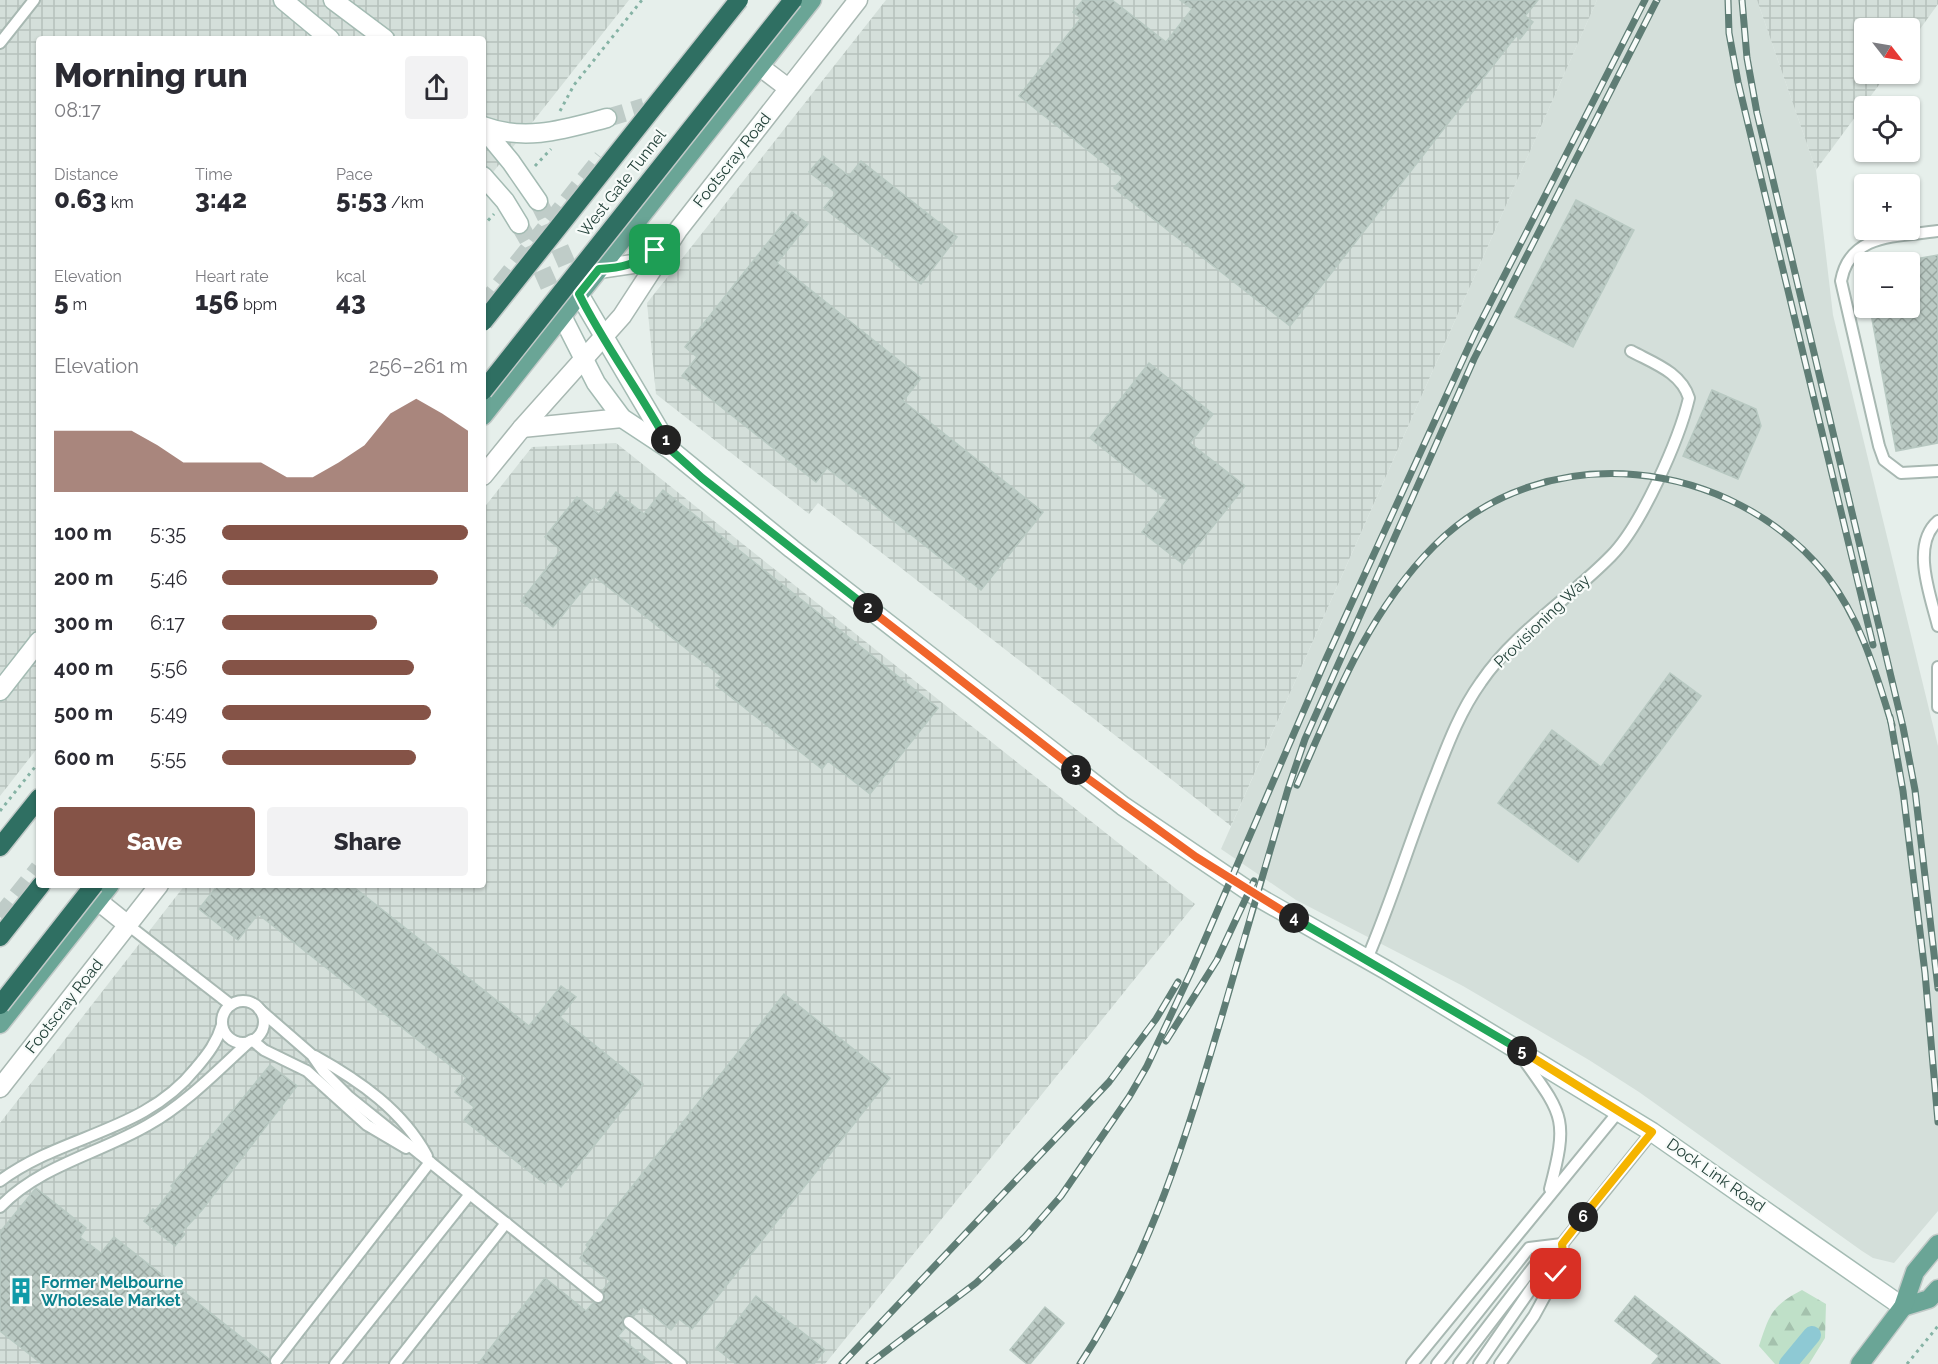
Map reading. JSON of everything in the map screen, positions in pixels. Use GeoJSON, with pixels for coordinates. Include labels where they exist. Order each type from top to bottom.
{"type":"FeatureCollection","features":[{"type":"Feature","properties":{"kind":"highway","name":"West Gate Tunnel"},"geometry":{"type":"LineString","coordinates":[[486,318],[739,0]]}},
{"type":"Feature","properties":{"kind":"highway","name":"West Gate Tunnel"},"geometry":{"type":"LineString","coordinates":[[486,387],[792,0]]}},
{"type":"Feature","properties":{"kind":"highway"},"geometry":{"type":"LineString","coordinates":[[486,308],[523,271]]}},
{"type":"Feature","properties":{"kind":"highway"},"geometry":{"type":"LineString","coordinates":[[0,847],[36,802]]}},
{"type":"Feature","properties":{"kind":"highway"},"geometry":{"type":"LineString","coordinates":[[0,937],[39,888]]}},
{"type":"Feature","properties":{"kind":"highway"},"geometry":{"type":"LineString","coordinates":[[0,1005],[96,893]]}},
{"type":"Feature","properties":{"kind":"main road"},"geometry":{"type":"LineString","coordinates":[[283,0],[326,36]]}},
{"type":"Feature","properties":{"kind":"main road"},"geometry":{"type":"LineString","coordinates":[[333,0],[381,36]]}},
{"type":"Feature","properties":{"kind":"main road"},"geometry":{"type":"LineString","coordinates":[[486,412],[812,0]]}},
{"type":"Feature","properties":{"kind":"main road","name":"Footscray Road"},"geometry":{"type":"LineString","coordinates":[[486,472],[522,428],[622,316],[678,230],[858,0]]}},
{"type":"Feature","properties":{"kind":"main road"},"geometry":{"type":"LineString","coordinates":[[759,66],[788,88]]}},
{"type":"Feature","properties":{"kind":"main road"},"geometry":{"type":"LineString","coordinates":[[486,128],[517,134],[539,134],[607,118]]}},
{"type":"Feature","properties":{"kind":"main road"},"geometry":{"type":"LineString","coordinates":[[486,131],[538,201]]}},
{"type":"Feature","properties":{"kind":"main road"},"geometry":{"type":"LineString","coordinates":[[486,179],[505,201],[519,224]]}},
{"type":"Feature","properties":{"kind":"main road"},"geometry":{"type":"LineString","coordinates":[[597,269],[623,268],[643,259],[678,230]]}},
{"type":"Feature","properties":{"kind":"main road","name":"Dock Link Road"},"geometry":{"type":"LineString","coordinates":[[579,293],[603,338],[643,398],[672,451]]}},
{"type":"Feature","properties":{"kind":"main road","name":"Dock Link Road"},"geometry":{"type":"LineString","coordinates":[[562,315],[583,360],[622,418],[672,451],[792,549],[1123,806],[1230,880],[1515,1047],[1652,1132],[1903,1307]]}},
{"type":"Feature","properties":{"kind":"main road"},"geometry":{"type":"LineString","coordinates":[[522,428],[622,418]]}},
{"type":"Feature","properties":{"kind":"main road","name":"Footscray Road"},"geometry":{"type":"LineString","coordinates":[[486,467],[498,458]]}},
{"type":"Feature","properties":{"kind":"main road"},"geometry":{"type":"LineString","coordinates":[[0,691],[36,645]]}},
{"type":"Feature","properties":{"kind":"main road","name":"Footscray Road"},"geometry":{"type":"LineString","coordinates":[[0,1088],[157,888]]}},
{"type":"Feature","properties":{"kind":"main road"},"geometry":{"type":"LineString","coordinates":[[0,1024],[96,893],[128,925]]}},
{"type":"Feature","properties":{"kind":"main road"},"geometry":{"type":"LineString","coordinates":[[1860,1364],[1903,1307],[1916,1272],[1938,1244]]}},
{"type":"Feature","properties":{"kind":"main road"},"geometry":{"type":"LineString","coordinates":[[1903,1307],[1929,1299],[1938,1289]]}},
{"type":"Feature","properties":{"kind":"lane"},"geometry":{"type":"LineString","coordinates":[[0,43],[34,0]]}},
{"type":"Feature","properties":{"kind":"lane"},"geometry":{"type":"LineString","coordinates":[[1938,231],[1867,243],[1849,257],[1841,281],[1884,460],[1900,473],[1938,471]]}},
{"type":"Feature","properties":{"kind":"lane","name":"Provisioning Way"},"geometry":{"type":"LineString","coordinates":[[1367,959],[1422,808],[1450,739],[1471,698],[1511,646],[1612,556],[1633,528],[1660,477],[1689,398],[1682,382],[1675,375],[1631,351]]}},
{"type":"Feature","properties":{"kind":"lane"},"geometry":{"type":"LineString","coordinates":[[1938,520],[1928,535],[1924,550],[1938,627]]}},
{"type":"Feature","properties":{"kind":"lane"},"geometry":{"type":"LineString","coordinates":[[1938,667],[1936,699],[1938,707]]}},
{"type":"Feature","properties":{"kind":"lane"},"geometry":{"type":"LineString","coordinates":[[128,925],[231,1005]]}},
{"type":"Feature","properties":{"kind":"lane"},"geometry":{"type":"LineString","coordinates":[[0,1181],[35,1159],[153,1108],[190,1075],[212,1048],[222,1025],[224,1013],[231,1005],[242,1001],[259,1009],[312,1055],[359,1083],[396,1113],[418,1139],[430,1162]]}},
{"type":"Feature","properties":{"kind":"lane"},"geometry":{"type":"LineString","coordinates":[[0,1207],[42,1174],[129,1135],[183,1101],[251,1041],[263,1027],[259,1009]]}},
{"type":"Feature","properties":{"kind":"lane"},"geometry":{"type":"LineString","coordinates":[[222,1025],[233,1040],[251,1041],[307,1071],[367,1125],[430,1162]]}},
{"type":"Feature","properties":{"kind":"lane"},"geometry":{"type":"LineString","coordinates":[[1515,1047],[1556,1105],[1561,1126],[1560,1150],[1549,1193]]}},
{"type":"Feature","properties":{"kind":"lane"},"geometry":{"type":"LineString","coordinates":[[312,1055],[323,1071],[348,1097],[598,1297]]}},
{"type":"Feature","properties":{"kind":"lane"},"geometry":{"type":"LineString","coordinates":[[1412,1364],[1549,1193],[1619,1111]]}},
{"type":"Feature","properties":{"kind":"lane"},"geometry":{"type":"LineString","coordinates":[[1479,1364],[1562,1244],[1652,1132]]}},
{"type":"Feature","properties":{"kind":"lane"},"geometry":{"type":"LineString","coordinates":[[276,1360],[430,1162]]}},
{"type":"Feature","properties":{"kind":"lane"},"geometry":{"type":"LineString","coordinates":[[335,1364],[470,1194]]}},
{"type":"Feature","properties":{"kind":"lane"},"geometry":{"type":"LineString","coordinates":[[395,1364],[506,1222]]}},
{"type":"Feature","properties":{"kind":"lane"},"geometry":{"type":"LineString","coordinates":[[1437,1364],[1529,1248],[1562,1244]]}},
{"type":"Feature","properties":{"kind":"lane"},"geometry":{"type":"LineString","coordinates":[[1459,1364],[1540,1257],[1562,1244]]}},
{"type":"Feature","properties":{"kind":"lane"},"geometry":{"type":"LineString","coordinates":[[1500,1364],[1534,1316],[1564,1261],[1562,1244]]}},
{"type":"Feature","properties":{"kind":"lane"},"geometry":{"type":"LineString","coordinates":[[629,1322],[681,1364]]}},
{"type":"Feature","properties":{"kind":"path"},"geometry":{"type":"LineString","coordinates":[[0,811],[36,766]]}},
{"type":"Feature","properties":{"kind":"path"},"geometry":{"type":"LineString","coordinates":[[1907,1364],[1938,1326]]}},
{"type":"Feature","properties":{"kind":"shaded area"},"geometry":{"type":"Polygon","coordinates":[[[0,0],[629,0],[486,181],[486,36],[36,36],[36,750],[0,796],[0,0]]]}},
{"type":"Feature","properties":{"kind":"shaded area"},"geometry":{"type":"Polygon","coordinates":[[[886,0],[1597,0],[1231,826],[818,503],[809,514],[656,394],[647,303],[886,0]]]}},
{"type":"Feature","properties":{"kind":"shaded area"},"geometry":{"type":"Polygon","coordinates":[[[1597,0],[1757,0],[1816,170],[1833,315],[1938,746],[1938,1211],[1894,1263],[1873,1258],[1862,1251],[1639,1092],[1589,1060],[1463,986],[1296,900],[1221,849],[1597,0]]]}},
{"type":"Feature","properties":{"kind":"shaded area"},"geometry":{"type":"Polygon","coordinates":[[[1757,0],[1938,0],[1938,4],[1920,29],[1920,18],[1854,18],[1854,84],[1880,84],[1871,96],[1854,96],[1854,119],[1816,170],[1757,0]]]}},
{"type":"Feature","properties":{"kind":"shaded area"},"geometry":{"type":"Polygon","coordinates":[[[616,443],[1195,904],[825,1364],[0,1364],[0,1123],[183,888],[486,888],[486,505],[532,447],[616,443]]]}},
{"type":"Feature","properties":{"kind":"green space"},"geometry":{"type":"Polygon","coordinates":[[[1802,1290],[1826,1304],[1825,1338],[1809,1364],[1775,1364],[1759,1346],[1763,1335],[1778,1306],[1802,1290]]]}},
{"type":"Feature","properties":{"kind":"building"},"geometry":{"type":"Polygon","coordinates":[[[1083,0],[1112,0],[1166,42],[1192,9],[1180,0],[1538,0],[1525,16],[1533,22],[1520,39],[1516,36],[1290,326],[1114,188],[1123,178],[1019,96],[1081,18],[1073,12],[1083,0]]]}},
{"type":"Feature","properties":{"kind":"building"},"geometry":{"type":"Polygon","coordinates":[[[823,156],[849,176],[861,161],[957,237],[921,284],[824,208],[836,193],[809,172],[823,156]]]}},
{"type":"Feature","properties":{"kind":"building"},"geometry":{"type":"Polygon","coordinates":[[[1576,200],[1634,230],[1573,347],[1515,317],[1576,200]]]}},
{"type":"Feature","properties":{"kind":"building"},"geometry":{"type":"Polygon","coordinates":[[[792,212],[808,224],[777,263],[921,378],[903,401],[1043,512],[981,590],[827,468],[816,482],[682,376],[697,357],[685,347],[792,212]]]}},
{"type":"Feature","properties":{"kind":"building"},"geometry":{"type":"Polygon","coordinates":[[[1938,255],[1938,443],[1896,451],[1872,318],[1920,318],[1920,258],[1938,255]]]}},
{"type":"Feature","properties":{"kind":"building"},"geometry":{"type":"Polygon","coordinates":[[[1149,363],[1213,414],[1190,443],[1245,486],[1183,564],[1142,532],[1167,500],[1090,438],[1149,363]]]}},
{"type":"Feature","properties":{"kind":"building"},"geometry":{"type":"Polygon","coordinates":[[[1712,390],[1756,409],[1761,426],[1738,479],[1683,456],[1712,390]]]}},
{"type":"Feature","properties":{"kind":"building"},"geometry":{"type":"Polygon","coordinates":[[[663,490],[938,708],[870,794],[828,761],[822,769],[716,685],[722,677],[594,576],[553,627],[521,601],[561,550],[545,537],[577,497],[599,514],[616,492],[644,514],[663,490]]]}},
{"type":"Feature","properties":{"kind":"building"},"geometry":{"type":"Polygon","coordinates":[[[1670,673],[1701,696],[1578,862],[1498,803],[1552,730],[1601,767],[1670,673]]]}},
{"type":"Feature","properties":{"kind":"building"},"geometry":{"type":"Polygon","coordinates":[[[216,888],[355,888],[529,1026],[561,986],[576,997],[560,1017],[643,1084],[561,1187],[550,1178],[545,1184],[464,1120],[474,1107],[455,1092],[466,1078],[258,914],[238,940],[199,909],[216,888]]]}},
{"type":"Feature","properties":{"kind":"building"},"geometry":{"type":"Polygon","coordinates":[[[784,994],[890,1078],[692,1329],[679,1319],[671,1330],[642,1306],[634,1316],[627,1315],[623,1318],[625,1328],[618,1336],[653,1364],[478,1364],[545,1278],[586,1311],[593,1303],[603,1302],[605,1298],[602,1291],[610,1281],[580,1258],[588,1247],[586,1245],[784,994]]]}},
{"type":"Feature","properties":{"kind":"building"},"geometry":{"type":"Polygon","coordinates":[[[270,1065],[297,1086],[202,1210],[182,1232],[185,1234],[175,1246],[144,1221],[153,1209],[155,1211],[173,1188],[171,1186],[270,1065]]]}},
{"type":"Feature","properties":{"kind":"building"},"geometry":{"type":"Polygon","coordinates":[[[36,1188],[86,1228],[80,1237],[101,1253],[114,1237],[269,1359],[269,1364],[42,1364],[0,1331],[0,1232],[36,1188]]]}},
{"type":"Feature","properties":{"kind":"building"},"geometry":{"type":"Polygon","coordinates":[[[756,1296],[825,1350],[814,1364],[736,1364],[716,1348],[756,1296]]]}},
{"type":"Feature","properties":{"kind":"building"},"geometry":{"type":"Polygon","coordinates":[[[1635,1296],[1720,1364],[1652,1364],[1659,1356],[1615,1321],[1635,1296]]]}},
{"type":"Feature","properties":{"kind":"building"},"geometry":{"type":"Polygon","coordinates":[[[1045,1307],[1064,1323],[1030,1364],[1027,1364],[1010,1350],[1045,1307]]]}},
{"type":"Feature","properties":{"kind":"waterway"},"geometry":{"type":"LineString","coordinates":[[1788,1364],[1812,1335]]}},
{"type":"Feature","properties":{"kind":"tunnel"},"geometry":{"type":"LineString","coordinates":[[607,118],[644,107]]}},
{"type":"Feature","properties":{"kind":"tunnel"},"geometry":{"type":"LineString","coordinates":[[486,302],[602,158]]}},
{"type":"Feature","properties":{"kind":"tunnel"},"geometry":{"type":"LineString","coordinates":[[538,201],[549,223]]}},
{"type":"Feature","properties":{"kind":"tunnel"},"geometry":{"type":"LineString","coordinates":[[549,223],[578,290]]}},
{"type":"Feature","properties":{"kind":"tunnel"},"geometry":{"type":"LineString","coordinates":[[519,224],[531,245]]}},
{"type":"Feature","properties":{"kind":"tunnel"},"geometry":{"type":"LineString","coordinates":[[531,245],[561,313]]}},
{"type":"Feature","properties":{"kind":"tunnel"},"geometry":{"type":"LineString","coordinates":[[0,917],[36,872]]}},
{"type":"Feature","properties":{"kind":"railway"},"geometry":{"type":"LineString","coordinates":[[869,1364],[976,1283],[1025,1237],[1061,1196],[1129,1097],[1147,1066],[1191,972],[1326,659],[1475,333],[1645,0]]}},
{"type":"Feature","properties":{"kind":"railway"},"geometry":{"type":"LineString","coordinates":[[1080,1364],[1127,1281],[1147,1237],[1181,1149],[1305,739],[1474,359],[1657,0]]}},
{"type":"Feature","properties":{"kind":"railway"},"geometry":{"type":"LineString","coordinates":[[1728,0],[1729,33],[1738,82],[1873,645]]}},
{"type":"Feature","properties":{"kind":"railway"},"geometry":{"type":"LineString","coordinates":[[1742,0],[1747,58],[1757,113],[1903,727],[1915,790],[1938,988]]}},
{"type":"Feature","properties":{"kind":"railway"},"geometry":{"type":"LineString","coordinates":[[1297,785],[1339,690],[1371,629],[1411,572],[1434,546],[1479,511],[1528,487],[1582,475],[1636,475],[1690,485],[1741,506],[1787,536],[1827,576],[1839,593],[1866,648],[1892,725]]}},
{"type":"Feature","properties":{"kind":"railway"},"geometry":{"type":"LineString","coordinates":[[1890,717],[1903,791],[1925,973],[1938,1122]]}},
{"type":"Feature","properties":{"kind":"railway"},"geometry":{"type":"LineString","coordinates":[[1166,1041],[1217,960],[1254,881]]}},
{"type":"Feature","properties":{"kind":"railway"},"geometry":{"type":"LineString","coordinates":[[842,1364],[1109,1082],[1156,1019],[1178,982]]}},
{"type":"Feature","properties":{"kind":"place","name":"Former Melbourne Wholesale Market"},"geometry":{"type":"Point","coordinates":[21,1291]}},
{"type":"Feature","properties":{"kind":"route"},"geometry":{"type":"LineString","coordinates":[[655,250],[643,259],[623,268],[599,269],[579,294],[620,366],[643,398],[672,451],[702,478],[1123,806],[1196,857],[1256,896],[1388,971],[1652,1132],[1562,1244],[1564,1261],[1556,1274]]}}]}
